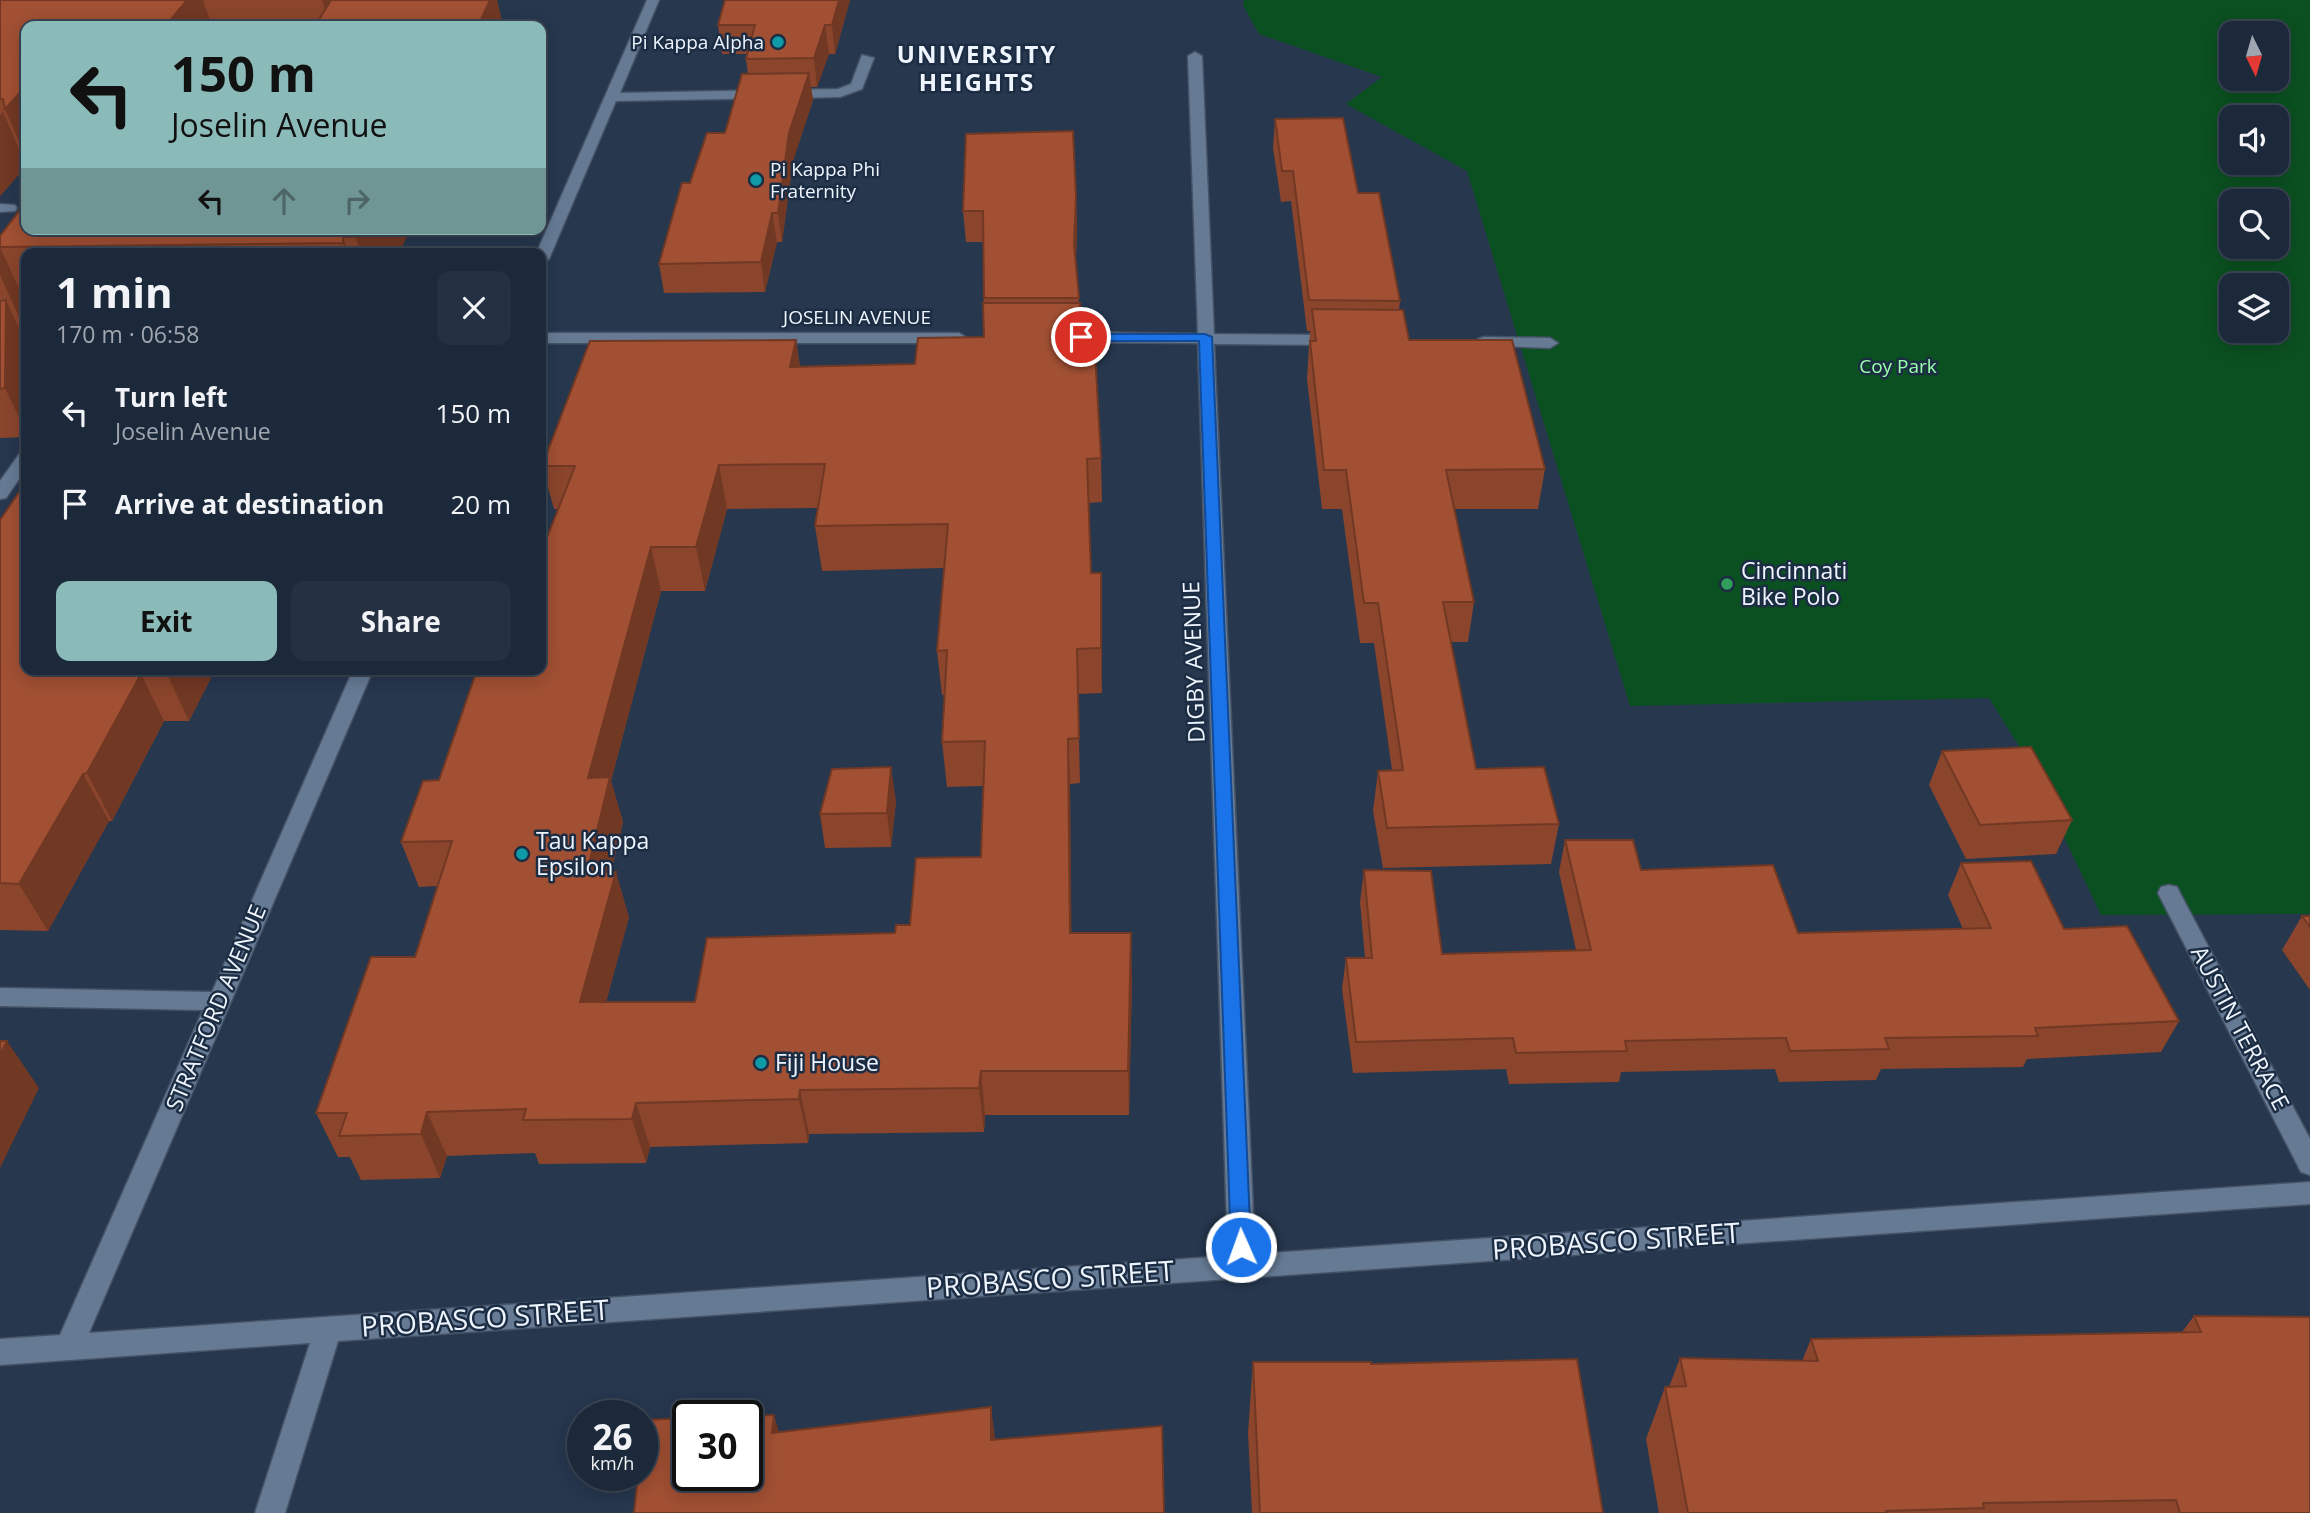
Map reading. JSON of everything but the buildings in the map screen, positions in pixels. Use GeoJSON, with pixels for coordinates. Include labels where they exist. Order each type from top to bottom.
{"type":"FeatureCollection","features":[{"type":"Feature","properties":{"kind":"street"},"geometry":{"type":"LineString","coordinates":[[546,248],[653,0]]}},
{"type":"Feature","properties":{"kind":"street","name":"DIGBY AVENUE"},"geometry":{"type":"LineString","coordinates":[[1195,56],[1242,1266]]}},
{"type":"Feature","properties":{"kind":"street"},"geometry":{"type":"LineString","coordinates":[[611,97],[840,93],[857,86],[867,58]]}},
{"type":"Feature","properties":{"kind":"street"},"geometry":{"type":"LineString","coordinates":[[1051,337],[1356,340]]}},
{"type":"Feature","properties":{"kind":"street","name":"JOSELIN AVENUE"},"geometry":{"type":"LineString","coordinates":[[546,338],[982,338]]}},
{"type":"Feature","properties":{"kind":"street"},"geometry":{"type":"LineString","coordinates":[[1467,342],[1550,343]]}},
{"type":"Feature","properties":{"kind":"street"},"geometry":{"type":"LineString","coordinates":[[0,494],[21,464]]}},
{"type":"Feature","properties":{"kind":"street","name":"STRATFORD AVENUE"},"geometry":{"type":"LineString","coordinates":[[69,1347],[361,675]]}},
{"type":"Feature","properties":{"kind":"street","name":"AUSTIN TERRACE"},"geometry":{"type":"LineString","coordinates":[[2169,893],[2310,1164]]}},
{"type":"Feature","properties":{"kind":"street"},"geometry":{"type":"LineString","coordinates":[[0,997],[219,1001]]}},
{"type":"Feature","properties":{"kind":"street","name":"PROBASCO STREET"},"geometry":{"type":"LineString","coordinates":[[0,1352],[2310,1193]]}},
{"type":"Feature","properties":{"kind":"street"},"geometry":{"type":"LineString","coordinates":[[270,1513],[328,1329]]}},
{"type":"Feature","properties":{"kind":"green space","name":"Coy Park"},"geometry":{"type":"Polygon","coordinates":[[[1244,0],[2310,0],[2310,914],[2101,915],[2027,759],[1989,698],[1630,706],[1467,171],[1346,104],[1382,77],[1259,34],[1243,5],[1244,0]]]}},
{"type":"Feature","properties":{"kind":"place","name":"Pi Kappa Alpha"},"geometry":{"type":"Point","coordinates":[778,42]}},
{"type":"Feature","properties":{"kind":"place","name":"Pi Kappa Phi Fraternity"},"geometry":{"type":"Point","coordinates":[756,180]}},
{"type":"Feature","properties":{"kind":"place","name":"Cincinnati Bike Polo"},"geometry":{"type":"Point","coordinates":[1727,584]}},
{"type":"Feature","properties":{"kind":"place","name":"Tau Kappa Epsilon"},"geometry":{"type":"Point","coordinates":[522,854]}},
{"type":"Feature","properties":{"kind":"place","name":"Fiji House"},"geometry":{"type":"Point","coordinates":[761,1063]}},
{"type":"Feature","properties":{"kind":"district","name":"UNIVERSITY HEIGHTS"},"geometry":{"type":"Point","coordinates":[977,69]}},
{"type":"Feature","properties":{"kind":"route"},"geometry":{"type":"LineString","coordinates":[[1081,337],[1205,337],[1241,1247]]}}]}
